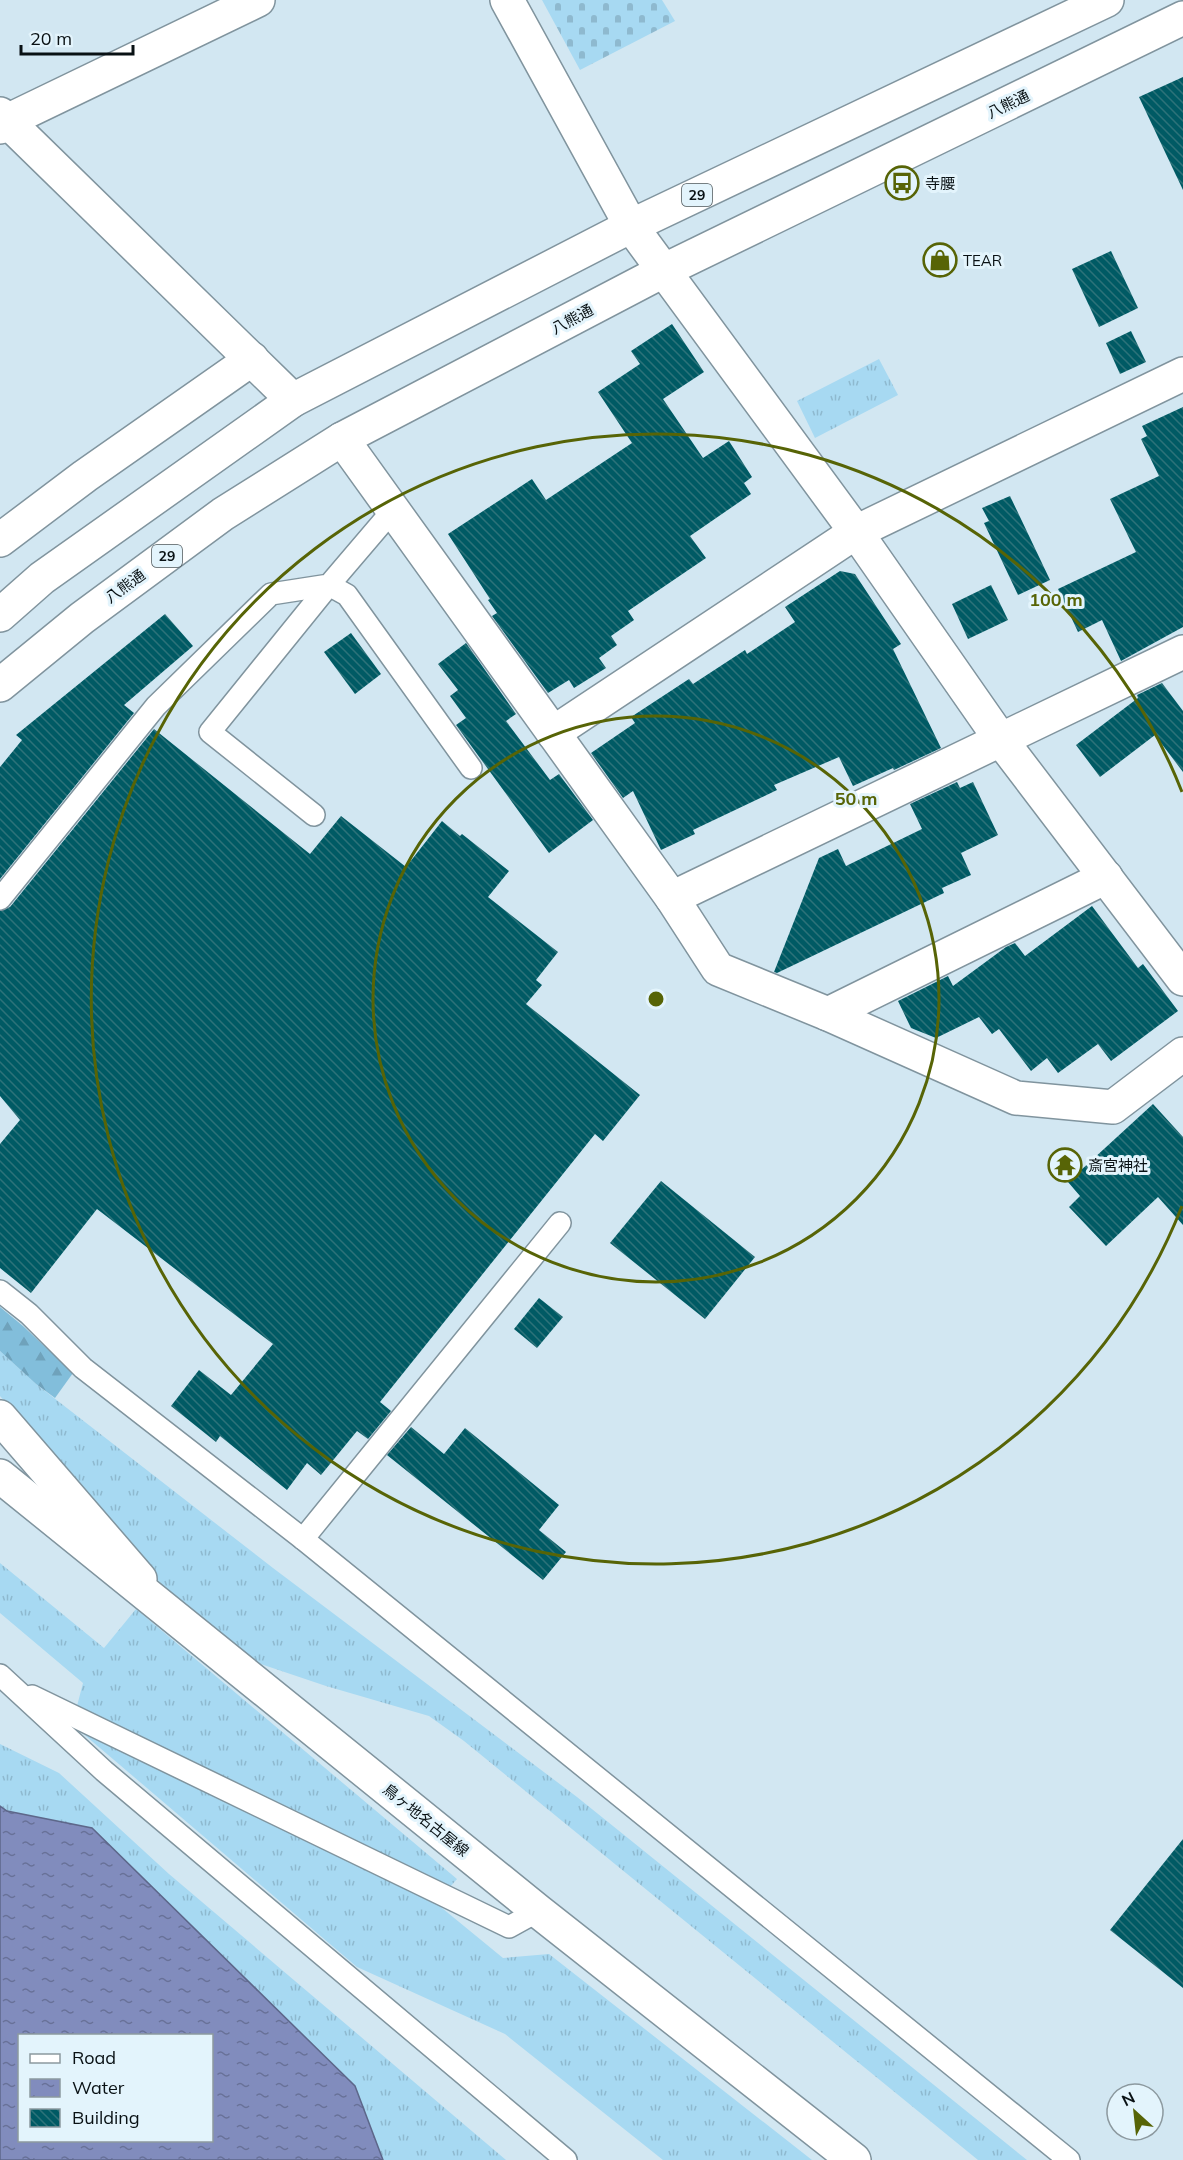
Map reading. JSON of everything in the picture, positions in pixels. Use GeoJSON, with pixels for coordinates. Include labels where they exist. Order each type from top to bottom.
{"type":"FeatureCollection","features":[{"type":"Feature","properties":{"kind":"street"},"geometry":{"type":"LineString","coordinates":[[258,0],[2,121],[293,400]]}},
{"type":"Feature","properties":{"kind":"street"},"geometry":{"type":"LineString","coordinates":[[507,0],[631,226],[856,532],[1002,740],[1183,979]]}},
{"type":"Feature","properties":{"kind":"street","name":"29"},"geometry":{"type":"LineString","coordinates":[[0,615],[42,578],[293,400],[631,226],[1091,3]]}},
{"type":"Feature","properties":{"kind":"street","name":"八熊通"},"geometry":{"type":"LineString","coordinates":[[0,685],[82,618],[223,514],[342,439],[663,271],[1183,18]]}},
{"type":"Feature","properties":{"kind":"street"},"geometry":{"type":"LineString","coordinates":[[0,540],[85,476],[252,360]]}},
{"type":"Feature","properties":{"kind":"street"},"geometry":{"type":"LineString","coordinates":[[553,733],[856,532],[1183,374]]}},
{"type":"Feature","properties":{"kind":"street"},"geometry":{"type":"LineString","coordinates":[[342,439],[672,898],[718,969],[828,1014],[1016,1098],[1113,1107],[1183,1054]]}},
{"type":"Feature","properties":{"kind":"street"},"geometry":{"type":"LineString","coordinates":[[672,898],[1183,652]]}},
{"type":"Feature","properties":{"kind":"street"},"geometry":{"type":"LineString","coordinates":[[828,1014],[1106,877]]}},
{"type":"Feature","properties":{"kind":"street"},"geometry":{"type":"LineString","coordinates":[[0,1417],[173,1616]]}},
{"type":"Feature","properties":{"kind":"street","name":"鳥ヶ地名古屋線"},"geometry":{"type":"LineString","coordinates":[[0,1476],[538,1911],[854,2160]]}},
{"type":"Feature","properties":{"kind":"lane"},"geometry":{"type":"LineString","coordinates":[[314,815],[210,732],[393,510]]}},
{"type":"Feature","properties":{"kind":"lane"},"geometry":{"type":"LineString","coordinates":[[0,899],[156,706],[271,594],[329,585],[347,595],[471,768]]}},
{"type":"Feature","properties":{"kind":"lane"},"geometry":{"type":"LineString","coordinates":[[303,1539],[560,1223]]}},
{"type":"Feature","properties":{"kind":"lane"},"geometry":{"type":"LineString","coordinates":[[0,1291],[29,1314],[83,1368],[303,1539],[1069,2160]]}},
{"type":"Feature","properties":{"kind":"lane"},"geometry":{"type":"LineString","coordinates":[[6,1681],[509,1927],[538,1911]]}},
{"type":"Feature","properties":{"kind":"lane"},"geometry":{"type":"LineString","coordinates":[[6,1681],[104,1771],[566,2160]]}},
{"type":"Feature","properties":{"kind":"green space"},"geometry":{"type":"Polygon","coordinates":[[[542,0],[662,0],[675,21],[580,70],[542,0]]]}},
{"type":"Feature","properties":{"kind":"green space"},"geometry":{"type":"Polygon","coordinates":[[[879,359],[898,395],[815,438],[797,401],[879,359]]]}},
{"type":"Feature","properties":{"kind":"green space"},"geometry":{"type":"Polygon","coordinates":[[[0,1307],[73,1373],[55,1398],[0,1351],[0,1307]]]}},
{"type":"Feature","properties":{"kind":"green space"},"geometry":{"type":"Polygon","coordinates":[[[0,1351],[36,1384],[273,1568],[577,1797],[1027,2160],[978,2160],[464,1741],[429,1716],[326,1686],[252,1661],[170,1594],[0,1396],[0,1351]]]}},
{"type":"Feature","properties":{"kind":"green space"},"geometry":{"type":"Polygon","coordinates":[[[0,1563],[104,1648],[136,1609],[457,1879],[450,1887],[77,1706],[83,1683],[0,1613],[0,1563]]]}},
{"type":"Feature","properties":{"kind":"green space"},"geometry":{"type":"Polygon","coordinates":[[[80,1731],[431,1899],[503,1958],[549,1954],[812,2160],[663,2160],[505,2034],[357,1967],[80,1731]]]}},
{"type":"Feature","properties":{"kind":"green space"},"geometry":{"type":"Polygon","coordinates":[[[0,1744],[59,1773],[169,1874],[506,2160],[383,2160],[355,2086],[92,1828],[7,1811],[0,1806],[0,1744]]]}},
{"type":"Feature","properties":{"kind":"water"},"geometry":{"type":"Polygon","coordinates":[[[0,1806],[7,1811],[92,1828],[355,2086],[383,2160],[0,2160],[0,1806]]]}},
{"type":"Feature","properties":{"kind":"building"},"geometry":{"type":"Polygon","coordinates":[[[1183,77],[1183,190],[1139,97],[1183,77]]]}},
{"type":"Feature","properties":{"kind":"building"},"geometry":{"type":"Polygon","coordinates":[[[1111,251],[1138,308],[1099,327],[1072,269],[1111,251]]]}},
{"type":"Feature","properties":{"kind":"building"},"geometry":{"type":"Polygon","coordinates":[[[672,324],[704,372],[663,399],[703,458],[729,441],[752,477],[744,483],[751,494],[690,536],[706,558],[628,611],[634,620],[611,636],[617,645],[599,658],[606,668],[574,688],[569,680],[548,693],[492,616],[497,613],[488,600],[490,599],[448,534],[532,479],[546,500],[632,443],[598,392],[640,364],[631,351],[672,324]]]}},
{"type":"Feature","properties":{"kind":"building"},"geometry":{"type":"Polygon","coordinates":[[[1131,331],[1146,362],[1120,374],[1106,343],[1131,331]]]}},
{"type":"Feature","properties":{"kind":"building"},"geometry":{"type":"Polygon","coordinates":[[[1183,407],[1183,627],[1121,661],[1102,620],[1078,632],[1058,589],[1136,552],[1110,499],[1159,476],[1141,439],[1147,436],[1142,426],[1183,407]]]}},
{"type":"Feature","properties":{"kind":"building"},"geometry":{"type":"Polygon","coordinates":[[[1010,496],[1050,580],[1018,595],[984,523],[989,521],[982,508],[1010,496]]]}},
{"type":"Feature","properties":{"kind":"building"},"geometry":{"type":"Polygon","coordinates":[[[840,571],[855,574],[901,644],[893,649],[941,748],[853,786],[839,757],[774,785],[777,790],[693,830],[695,834],[661,850],[633,791],[623,798],[591,753],[635,723],[631,717],[689,679],[693,684],[745,650],[747,654],[795,622],[785,607],[840,571]]]}},
{"type":"Feature","properties":{"kind":"building"},"geometry":{"type":"Polygon","coordinates":[[[991,585],[1008,620],[968,639],[952,604],[991,585]]]}},
{"type":"Feature","properties":{"kind":"building"},"geometry":{"type":"Polygon","coordinates":[[[165,614],[193,646],[124,705],[134,713],[0,879],[0,767],[22,740],[16,735],[165,614]]]}},
{"type":"Feature","properties":{"kind":"building"},"geometry":{"type":"Polygon","coordinates":[[[351,633],[381,674],[355,694],[324,652],[351,633]]]}},
{"type":"Feature","properties":{"kind":"building"},"geometry":{"type":"Polygon","coordinates":[[[466,643],[516,714],[506,721],[550,780],[559,774],[593,820],[549,853],[456,725],[466,718],[450,696],[458,690],[438,664],[466,643]]]}},
{"type":"Feature","properties":{"kind":"building"},"geometry":{"type":"Polygon","coordinates":[[[1162,683],[1183,711],[1183,772],[1155,735],[1100,777],[1076,745],[1138,698],[1137,695],[1162,683]]]}},
{"type":"Feature","properties":{"kind":"building"},"geometry":{"type":"Polygon","coordinates":[[[154,729],[310,854],[341,816],[406,867],[442,821],[460,836],[462,834],[509,871],[488,897],[558,952],[536,980],[542,985],[526,1004],[640,1095],[603,1141],[595,1134],[380,1402],[391,1411],[368,1439],[357,1431],[321,1475],[307,1463],[287,1490],[220,1436],[216,1442],[171,1406],[199,1370],[231,1395],[273,1344],[97,1209],[31,1293],[0,1268],[0,1144],[20,1120],[0,1096],[0,911],[10,907],[154,729]]]}},
{"type":"Feature","properties":{"kind":"building"},"geometry":{"type":"Polygon","coordinates":[[[957,782],[960,788],[973,782],[998,835],[961,853],[971,875],[942,888],[944,893],[777,973],[774,972],[819,858],[838,849],[846,866],[922,829],[910,804],[957,782]]]}},
{"type":"Feature","properties":{"kind":"building"},"geometry":{"type":"Polygon","coordinates":[[[1092,906],[1138,968],[1143,964],[1178,1011],[1111,1061],[1098,1044],[1058,1073],[1047,1058],[1031,1071],[999,1029],[992,1034],[979,1017],[936,1038],[911,1028],[898,1001],[948,976],[953,986],[1006,947],[1015,943],[1025,956],[1092,906]]]}},
{"type":"Feature","properties":{"kind":"building"},"geometry":{"type":"Polygon","coordinates":[[[1153,1104],[1183,1137],[1183,1225],[1158,1197],[1106,1246],[1069,1207],[1080,1196],[1068,1182],[1153,1104]]]}},
{"type":"Feature","properties":{"kind":"building"},"geometry":{"type":"Polygon","coordinates":[[[661,1181],[755,1257],[705,1319],[610,1243],[661,1181]]]}},
{"type":"Feature","properties":{"kind":"building"},"geometry":{"type":"Polygon","coordinates":[[[539,1298],[563,1317],[537,1348],[514,1329],[539,1298]]]}},
{"type":"Feature","properties":{"kind":"building"},"geometry":{"type":"Polygon","coordinates":[[[411,1427],[444,1454],[465,1428],[559,1505],[539,1530],[566,1552],[543,1580],[387,1455],[411,1427]]]}},
{"type":"Feature","properties":{"kind":"building"},"geometry":{"type":"Polygon","coordinates":[[[1183,1839],[1183,1988],[1110,1930],[1183,1839]]]}},
{"type":"Feature","properties":{"kind":"place","name":"寺腰"},"geometry":{"type":"Point","coordinates":[902,183]}},
{"type":"Feature","properties":{"kind":"place","name":"TEAR"},"geometry":{"type":"Point","coordinates":[940,260]}},
{"type":"Feature","properties":{"kind":"place","name":"斎宮神社"},"geometry":{"type":"Point","coordinates":[1065,1165]}}]}
